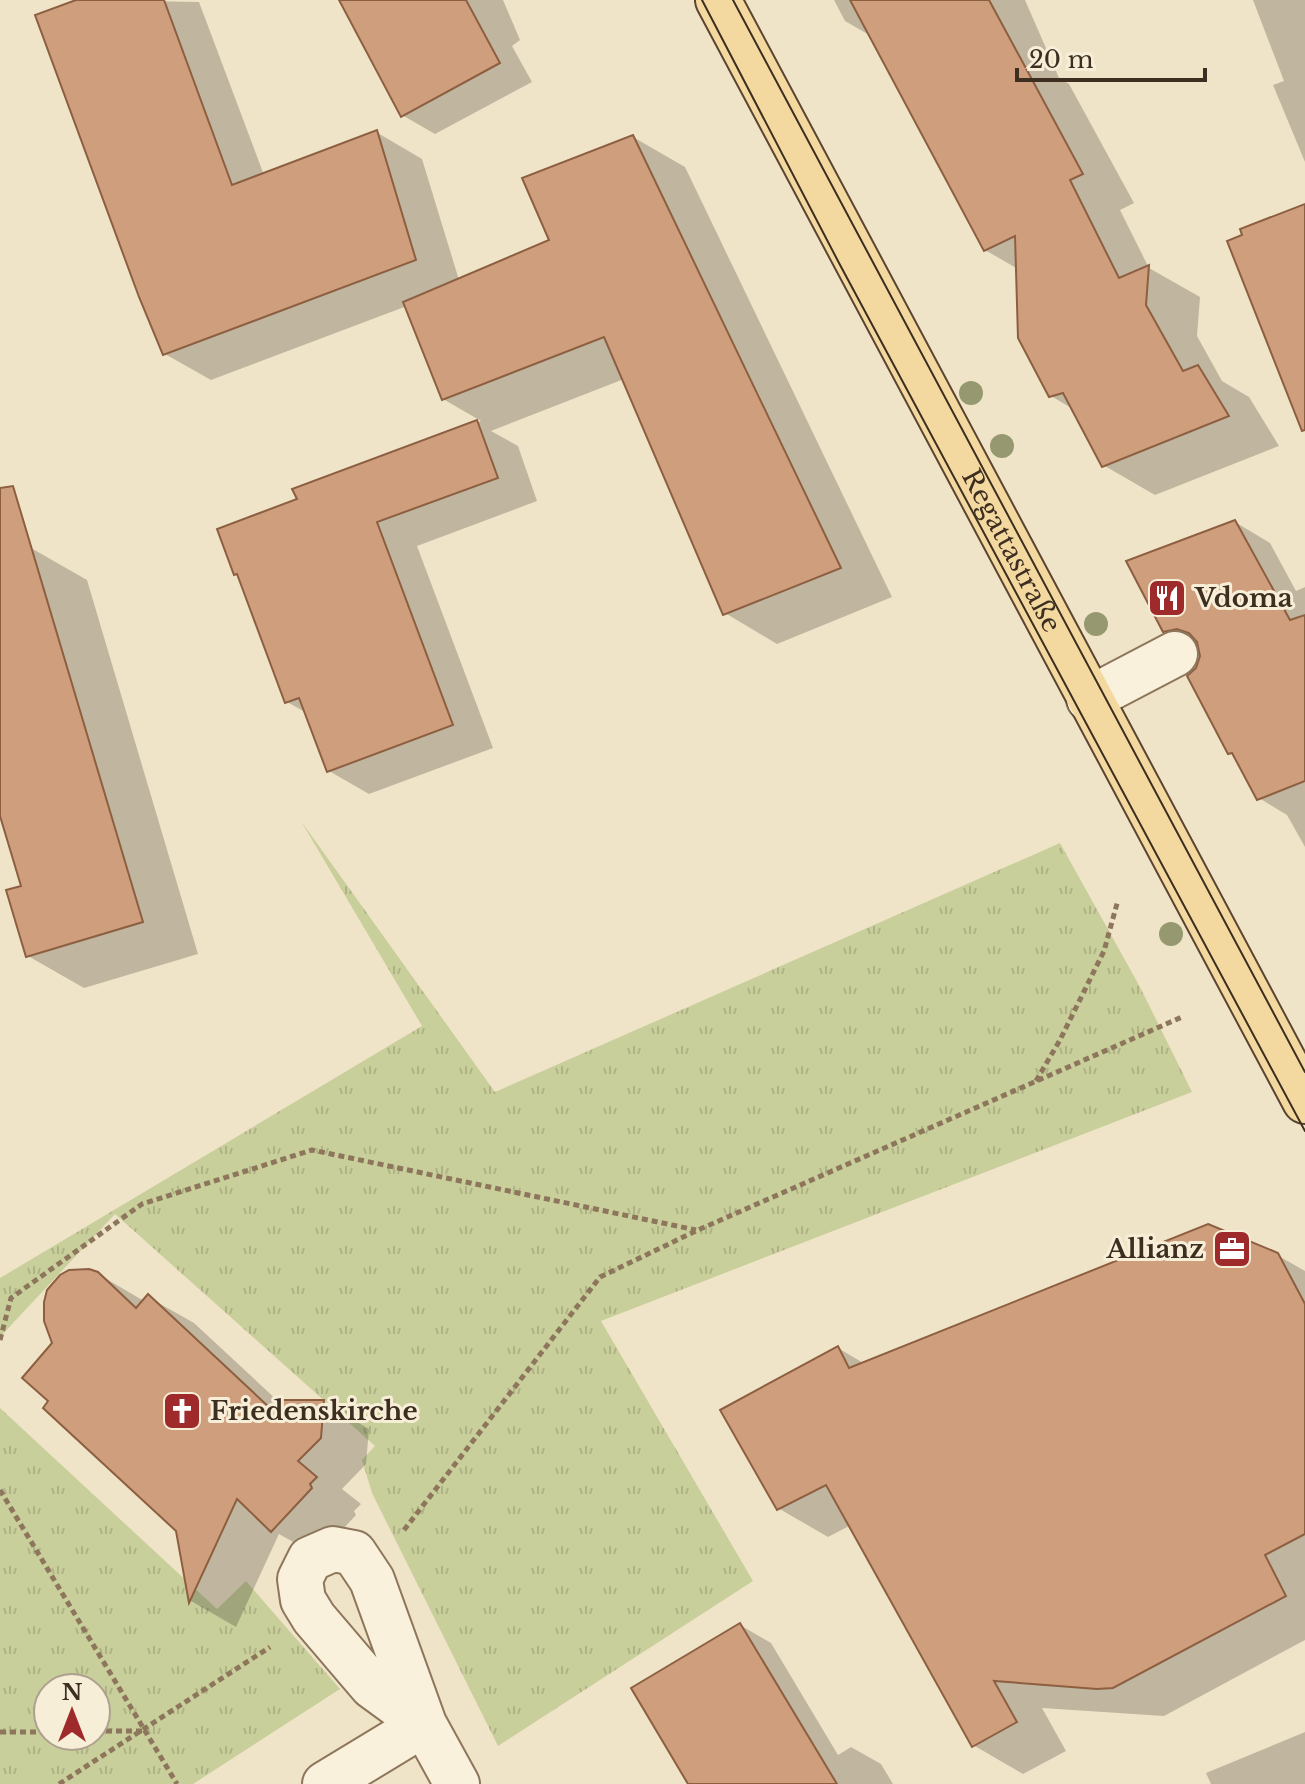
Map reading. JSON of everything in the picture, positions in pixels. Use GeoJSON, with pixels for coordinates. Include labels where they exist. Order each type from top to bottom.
{"type":"FeatureCollection","features":[{"type":"Feature","properties":{"kind":"main road","name":"Regattastraße"},"geometry":{"type":"LineString","coordinates":[[718,0],[1305,1101]]}},
{"type":"Feature","properties":{"kind":"street"},"geometry":{"type":"LineString","coordinates":[[1089,699],[1175,654]]}},
{"type":"Feature","properties":{"kind":"street"},"geometry":{"type":"LineString","coordinates":[[424,1724],[372,1686],[314,1618],[303,1600],[300,1579],[310,1559],[333,1549],[354,1553],[372,1580],[424,1724],[457,1784]]}},
{"type":"Feature","properties":{"kind":"street"},"geometry":{"type":"LineString","coordinates":[[325,1784],[424,1724]]}},
{"type":"Feature","properties":{"kind":"path"},"geometry":{"type":"LineString","coordinates":[[1036,1081],[1104,951],[1118,900]]}},
{"type":"Feature","properties":{"kind":"path"},"geometry":{"type":"LineString","coordinates":[[372,1580],[389,1549],[600,1277],[698,1230],[1182,1017]]}},
{"type":"Feature","properties":{"kind":"path"},"geometry":{"type":"LineString","coordinates":[[0,1340],[11,1298],[142,1204],[312,1150],[698,1230]]}},
{"type":"Feature","properties":{"kind":"path"},"geometry":{"type":"LineString","coordinates":[[0,1490],[177,1784]]}},
{"type":"Feature","properties":{"kind":"path"},"geometry":{"type":"LineString","coordinates":[[59,1784],[314,1618]]}},
{"type":"Feature","properties":{"kind":"path"},"geometry":{"type":"LineString","coordinates":[[112,1731],[143,1731]]}},
{"type":"Feature","properties":{"kind":"path"},"geometry":{"type":"LineString","coordinates":[[0,1732],[32,1732]]}},
{"type":"Feature","properties":{"kind":"green space"},"geometry":{"type":"Polygon","coordinates":[[[301,821],[495,1092],[1060,843],[1140,987],[1192,1092],[601,1321],[753,1581],[498,1746],[372,1493],[362,1460],[375,1446],[115,1214],[0,1337],[0,1278],[422,1026],[301,821]]]}},
{"type":"Feature","properties":{"kind":"green space"},"geometry":{"type":"Polygon","coordinates":[[[0,1408],[217,1609],[246,1581],[340,1689],[193,1784],[0,1784],[0,1408]]]}},
{"type":"Feature","properties":{"kind":"building"},"geometry":{"type":"Polygon","coordinates":[[[76,0],[164,0],[232,185],[377,130],[416,260],[163,355],[35,15],[76,0]]]}},
{"type":"Feature","properties":{"kind":"building"},"geometry":{"type":"Polygon","coordinates":[[[339,0],[466,0],[500,63],[401,117],[339,0]]]}},
{"type":"Feature","properties":{"kind":"building"},"geometry":{"type":"Polygon","coordinates":[[[850,0],[989,0],[1083,174],[1070,180],[1119,278],[1149,265],[1146,305],[1183,371],[1198,365],[1229,416],[1102,467],[1063,393],[1049,397],[1018,338],[1015,236],[984,251],[850,0]]]}},
{"type":"Feature","properties":{"kind":"building"},"geometry":{"type":"Polygon","coordinates":[[[633,135],[841,568],[723,615],[604,337],[442,400],[403,302],[549,240],[522,178],[633,135]]]}},
{"type":"Feature","properties":{"kind":"building"},"geometry":{"type":"Polygon","coordinates":[[[1305,204],[1305,430],[1302,431],[1227,241],[1242,235],[1240,229],[1305,204]]]}},
{"type":"Feature","properties":{"kind":"building"},"geometry":{"type":"Polygon","coordinates":[[[477,420],[498,478],[377,522],[453,725],[327,772],[299,698],[285,703],[217,529],[297,499],[292,489],[477,420]]]}},
{"type":"Feature","properties":{"kind":"building"},"geometry":{"type":"Polygon","coordinates":[[[13,486],[143,922],[26,957],[6,890],[21,886],[0,816],[0,488],[13,486]]]}},
{"type":"Feature","properties":{"kind":"building"},"geometry":{"type":"Polygon","coordinates":[[[1235,520],[1290,620],[1305,615],[1305,781],[1257,800],[1232,753],[1228,754],[1187,676],[1196,668],[1200,656],[1197,642],[1189,633],[1177,629],[1163,632],[1126,561],[1235,520]]]}},
{"type":"Feature","properties":{"kind":"building"},"geometry":{"type":"Polygon","coordinates":[[[1208,1224],[1278,1253],[1305,1304],[1305,1534],[1265,1555],[1286,1596],[1113,1688],[994,1681],[1017,1722],[972,1747],[826,1485],[777,1510],[720,1410],[838,1346],[849,1368],[1208,1224]]]}},
{"type":"Feature","properties":{"kind":"building","name":"Friedenskirche"},"geometry":{"type":"Polygon","coordinates":[[[69,1270],[98,1272],[136,1308],[148,1294],[271,1409],[279,1400],[324,1400],[321,1438],[298,1461],[317,1477],[310,1484],[312,1488],[271,1532],[237,1499],[189,1603],[176,1531],[43,1408],[48,1401],[22,1378],[52,1343],[44,1321],[47,1290],[69,1270]]]}},
{"type":"Feature","properties":{"kind":"building"},"geometry":{"type":"Polygon","coordinates":[[[740,1623],[837,1784],[688,1784],[631,1688],[740,1623]]]}},
{"type":"Feature","properties":{"kind":"tram line"},"geometry":{"type":"LineString","coordinates":[[702,0],[839,263],[1305,1131]]}},
{"type":"Feature","properties":{"kind":"tram line"},"geometry":{"type":"LineString","coordinates":[[733,0],[1305,1072]]}},
{"type":"Feature","properties":{"kind":"place","name":"Vdoma"},"geometry":{"type":"Point","coordinates":[1167,598]}},
{"type":"Feature","properties":{"kind":"place","name":"Allianz"},"geometry":{"type":"Point","coordinates":[1232,1249]}},
{"type":"Feature","properties":{"kind":"place","name":"Friedenskirche"},"geometry":{"type":"Point","coordinates":[182,1411]}}]}
